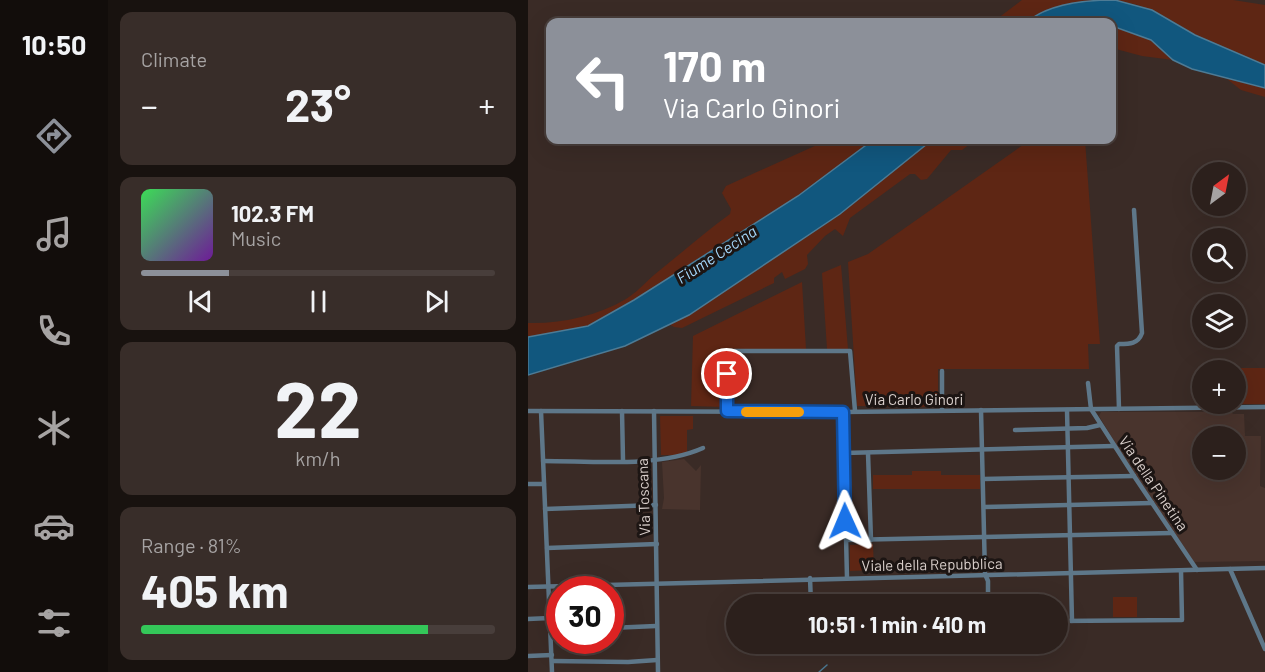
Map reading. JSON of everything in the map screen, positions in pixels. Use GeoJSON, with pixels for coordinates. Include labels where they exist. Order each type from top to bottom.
{"type":"FeatureCollection","features":[{"type":"Feature","properties":{"kind":"street"},"geometry":{"type":"LineString","coordinates":[[1119,409],[1118,346],[1119,344],[1132,344],[1140,339],[1142,333],[1134,210]]}},
{"type":"Feature","properties":{"kind":"street"},"geometry":{"type":"LineString","coordinates":[[727,411],[727,359],[731,351],[850,351],[855,411]]}},
{"type":"Feature","properties":{"kind":"street"},"geometry":{"type":"LineString","coordinates":[[942,371],[942,410]]}},
{"type":"Feature","properties":{"kind":"street"},"geometry":{"type":"LineString","coordinates":[[1088,383],[1091,409]]}},
{"type":"Feature","properties":{"kind":"street","name":"Via Carlo Ginori"},"geometry":{"type":"LineString","coordinates":[[528,411],[843,412],[1265,407]]}},
{"type":"Feature","properties":{"kind":"street","name":"Via della Pinetina"},"geometry":{"type":"LineString","coordinates":[[1091,409],[1197,570]]}},
{"type":"Feature","properties":{"kind":"street"},"geometry":{"type":"LineString","coordinates":[[981,410],[985,574],[988,581],[988,594]]}},
{"type":"Feature","properties":{"kind":"street"},"geometry":{"type":"LineString","coordinates":[[1067,410],[1072,621]]}},
{"type":"Feature","properties":{"kind":"street"},"geometry":{"type":"LineString","coordinates":[[542,411],[548,576]]}},
{"type":"Feature","properties":{"kind":"street"},"geometry":{"type":"LineString","coordinates":[[622,411],[623,460]]}},
{"type":"Feature","properties":{"kind":"street","name":"Via Toscana"},"geometry":{"type":"LineString","coordinates":[[654,411],[658,672]]}},
{"type":"Feature","properties":{"kind":"street"},"geometry":{"type":"LineString","coordinates":[[843,412],[847,578]]}},
{"type":"Feature","properties":{"kind":"street"},"geometry":{"type":"LineString","coordinates":[[1015,430],[1087,428],[1100,425]]}},
{"type":"Feature","properties":{"kind":"street"},"geometry":{"type":"LineString","coordinates":[[844,453],[1114,446]]}},
{"type":"Feature","properties":{"kind":"street"},"geometry":{"type":"LineString","coordinates":[[543,461],[654,460],[688,454],[703,448]]}},
{"type":"Feature","properties":{"kind":"street"},"geometry":{"type":"LineString","coordinates":[[868,453],[871,540]]}},
{"type":"Feature","properties":{"kind":"street"},"geometry":{"type":"LineString","coordinates":[[983,479],[1134,476]]}},
{"type":"Feature","properties":{"kind":"street"},"geometry":{"type":"LineString","coordinates":[[528,484],[543,484]]}},
{"type":"Feature","properties":{"kind":"street"},"geometry":{"type":"LineString","coordinates":[[984,507],[1152,503]]}},
{"type":"Feature","properties":{"kind":"street"},"geometry":{"type":"LineString","coordinates":[[545,509],[656,505]]}},
{"type":"Feature","properties":{"kind":"street"},"geometry":{"type":"LineString","coordinates":[[846,540],[1172,532]]}},
{"type":"Feature","properties":{"kind":"street"},"geometry":{"type":"LineString","coordinates":[[547,548],[657,544]]}},
{"type":"Feature","properties":{"kind":"street","name":"Viale della Repubblica"},"geometry":{"type":"LineString","coordinates":[[624,584],[1265,568]]}},
{"type":"Feature","properties":{"kind":"street"},"geometry":{"type":"LineString","coordinates":[[1230,569],[1265,649]]}},
{"type":"Feature","properties":{"kind":"street"},"geometry":{"type":"LineString","coordinates":[[1068,621],[1182,620],[1181,571]]}},
{"type":"Feature","properties":{"kind":"street"},"geometry":{"type":"LineString","coordinates":[[810,578],[811,594]]}},
{"type":"Feature","properties":{"kind":"street","name":"Viale della Repubblica"},"geometry":{"type":"LineString","coordinates":[[528,587],[546,586]]}},
{"type":"Feature","properties":{"kind":"street"},"geometry":{"type":"LineString","coordinates":[[528,619],[546,618]]}},
{"type":"Feature","properties":{"kind":"street"},"geometry":{"type":"LineString","coordinates":[[624,627],[656,626]]}},
{"type":"Feature","properties":{"kind":"street"},"geometry":{"type":"LineString","coordinates":[[528,657],[552,655],[552,672]]}},
{"type":"Feature","properties":{"kind":"street"},"geometry":{"type":"LineString","coordinates":[[552,661],[657,660]]}},
{"type":"Feature","properties":{"kind":"shaded area"},"geometry":{"type":"Polygon","coordinates":[[[1022,0],[1099,0],[1035,18],[998,18],[1022,0]]]}},
{"type":"Feature","properties":{"kind":"shaded area"},"geometry":{"type":"Polygon","coordinates":[[[1115,0],[1233,0],[1265,5],[1265,65],[1195,35],[1169,19],[1138,5],[1115,0]]]}},
{"type":"Feature","properties":{"kind":"shaded area"},"geometry":{"type":"Polygon","coordinates":[[[1116,27],[1151,40],[1173,60],[1142,56],[1116,49],[1116,27]]]}},
{"type":"Feature","properties":{"kind":"shaded area"},"geometry":{"type":"Polygon","coordinates":[[[1227,79],[1265,88],[1265,97],[1241,90],[1227,79]]]}},
{"type":"Feature","properties":{"kind":"shaded area"},"geometry":{"type":"Polygon","coordinates":[[[819,144],[868,144],[798,196],[634,300],[588,326],[528,337],[528,323],[578,318],[603,310],[630,297],[730,214],[731,209],[722,193],[726,186],[819,144]]]}},
{"type":"Feature","properties":{"kind":"shaded area"},"geometry":{"type":"Polygon","coordinates":[[[927,144],[970,144],[962,150],[951,150],[927,179],[921,180],[915,174],[910,174],[850,218],[843,236],[835,229],[825,236],[807,255],[808,264],[805,269],[785,279],[782,272],[774,278],[774,283],[682,328],[669,324],[689,315],[840,214],[927,144]]]}},
{"type":"Feature","properties":{"kind":"shaded area"},"geometry":{"type":"Polygon","coordinates":[[[1024,144],[1085,144],[1100,344],[1088,344],[1089,369],[938,369],[938,407],[857,406],[848,262],[868,254],[1024,144]]]}},
{"type":"Feature","properties":{"kind":"shaded area"},"geometry":{"type":"Polygon","coordinates":[[[841,265],[848,349],[827,349],[822,273],[841,265]]]}},
{"type":"Feature","properties":{"kind":"shaded area"},"geometry":{"type":"Polygon","coordinates":[[[802,282],[806,349],[724,349],[724,407],[691,406],[693,336],[802,282]]]}},
{"type":"Feature","properties":{"kind":"shaded area"},"geometry":{"type":"Polygon","coordinates":[[[1246,368],[1265,368],[1265,404],[1246,404],[1246,368]]]}},
{"type":"Feature","properties":{"kind":"shaded area"},"geometry":{"type":"Polygon","coordinates":[[[1101,412],[1244,414],[1245,426],[1192,426],[1192,480],[1246,480],[1246,436],[1261,436],[1260,486],[1265,488],[1265,561],[1194,562],[1099,416],[1101,412]]]}},
{"type":"Feature","properties":{"kind":"shaded area"},"geometry":{"type":"Polygon","coordinates":[[[660,416],[693,416],[693,429],[687,430],[687,455],[661,455],[660,416]]]}},
{"type":"Feature","properties":{"kind":"shaded area"},"geometry":{"type":"Polygon","coordinates":[[[684,459],[696,471],[701,465],[700,510],[662,509],[664,498],[662,462],[684,459]]]}},
{"type":"Feature","properties":{"kind":"shaded area"},"geometry":{"type":"Polygon","coordinates":[[[912,471],[941,471],[941,475],[980,475],[980,489],[873,489],[873,475],[912,475],[912,471]]]}},
{"type":"Feature","properties":{"kind":"shaded area"},"geometry":{"type":"Polygon","coordinates":[[[873,544],[874,570],[850,571],[850,545],[873,544]]]}},
{"type":"Feature","properties":{"kind":"shaded area"},"geometry":{"type":"Polygon","coordinates":[[[1113,597],[1137,597],[1137,617],[1113,617],[1113,597]]]}},
{"type":"Feature","properties":{"kind":"water"},"geometry":{"type":"Polygon","coordinates":[[[1115,0],[1152,10],[1195,35],[1265,65],[1265,88],[1192,69],[1173,60],[1151,40],[1116,27],[1116,18],[1033,18],[1057,7],[1115,0]]]}},
{"type":"Feature","properties":{"kind":"water","name":"Fiume Cecina"},"geometry":{"type":"Polygon","coordinates":[[[868,144],[927,144],[840,214],[689,315],[625,346],[528,375],[528,337],[588,326],[634,300],[798,196],[868,144]]]}},
{"type":"Feature","properties":{"kind":"waterway"},"geometry":{"type":"LineString","coordinates":[[819,672],[827,665]]}},
{"type":"Feature","properties":{"kind":"slow traffic"},"geometry":{"type":"LineString","coordinates":[[746,412],[799,412]]}},
{"type":"Feature","properties":{"kind":"route"},"geometry":{"type":"LineString","coordinates":[[727,374],[727,411],[843,412],[845,521]]}}]}
